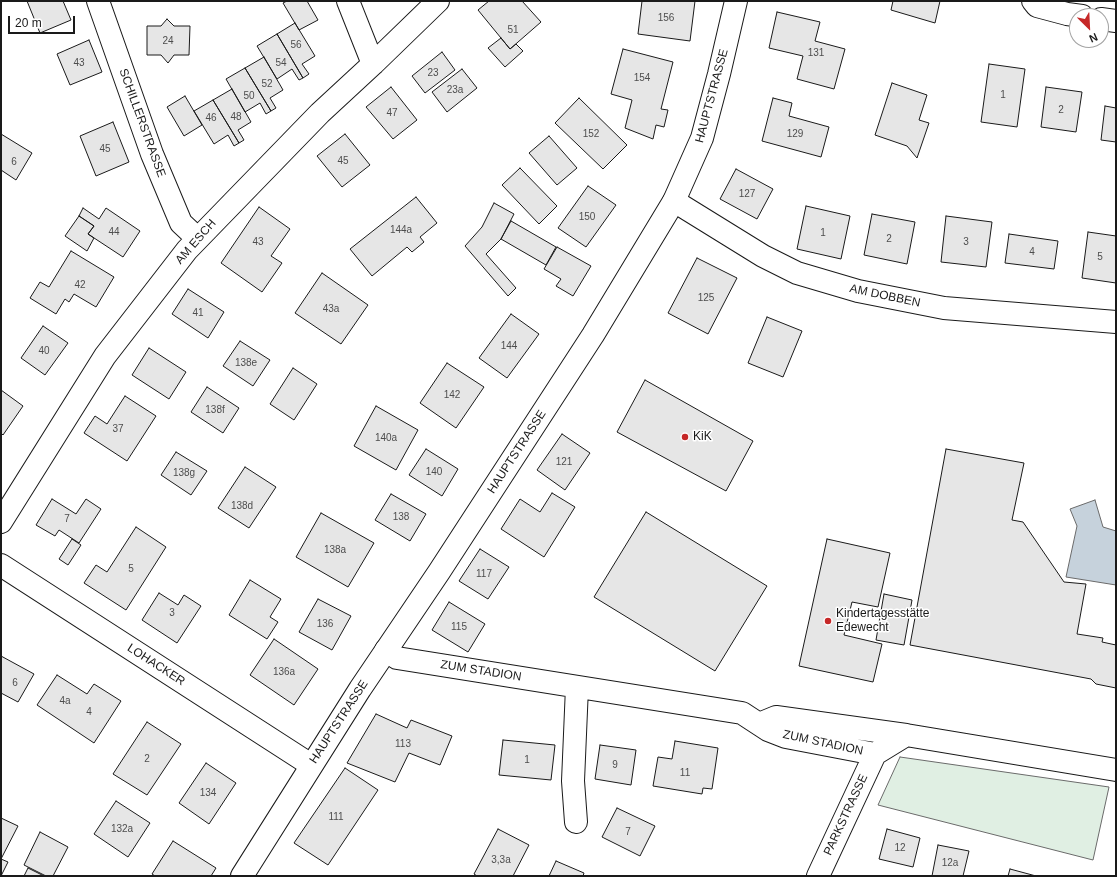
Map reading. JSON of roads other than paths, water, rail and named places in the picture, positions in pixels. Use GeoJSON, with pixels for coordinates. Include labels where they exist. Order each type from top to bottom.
{"type":"FeatureCollection","features":[{"type":"Feature","properties":{"kind":"street","name":"SCHILLERSTRASSE"},"geometry":{"type":"LineString","coordinates":[[98,1],[152,154],[181,223],[197,238]]}},
{"type":"Feature","properties":{"kind":"street"},"geometry":{"type":"LineString","coordinates":[[348,1],[373,64]]}},
{"type":"Feature","properties":{"kind":"street","name":"AM ESCH"},"geometry":{"type":"LineString","coordinates":[[1,522],[106,356],[197,238],[320,113],[438,1]]}},
{"type":"Feature","properties":{"kind":"street","name":"HAUPTSTRASSE"},"geometry":{"type":"LineString","coordinates":[[242,876],[386,650],[439,572],[593,335],[674,201],[702,138],[736,1]]}},
{"type":"Feature","properties":{"kind":"street"},"geometry":{"type":"LineString","coordinates":[[1033,1],[1037,6],[1069,14]]}},
{"type":"Feature","properties":{"kind":"street","name":"AM DOBBEN"},"geometry":{"type":"LineString","coordinates":[[674,201],[763,256],[797,273],[858,291],[944,308],[1116,322]]}},
{"type":"Feature","properties":{"kind":"street","name":"LOHACKER"},"geometry":{"type":"LineString","coordinates":[[1,564],[311,766]]}},
{"type":"Feature","properties":{"kind":"street","name":"ZUM STADION"},"geometry":{"type":"LineString","coordinates":[[386,650],[397,658],[742,713],[768,730],[786,737],[875,754],[906,735]]}},
{"type":"Feature","properties":{"kind":"street"},"geometry":{"type":"LineString","coordinates":[[576,822],[573,781],[577,687]]}},
{"type":"Feature","properties":{"kind":"street"},"geometry":{"type":"LineString","coordinates":[[759,724],[776,717],[906,735],[1116,770]]}},
{"type":"Feature","properties":{"kind":"street","name":"PARKSTRASSE"},"geometry":{"type":"LineString","coordinates":[[818,876],[875,754]]}},
{"type":"Feature","properties":{"kind":"place","name":"KiK"},"geometry":{"type":"Point","coordinates":[685,437]}},
{"type":"Feature","properties":{"kind":"place","name":"Kindertagesstätte Edewecht"},"geometry":{"type":"Point","coordinates":[828,621]}}]}
